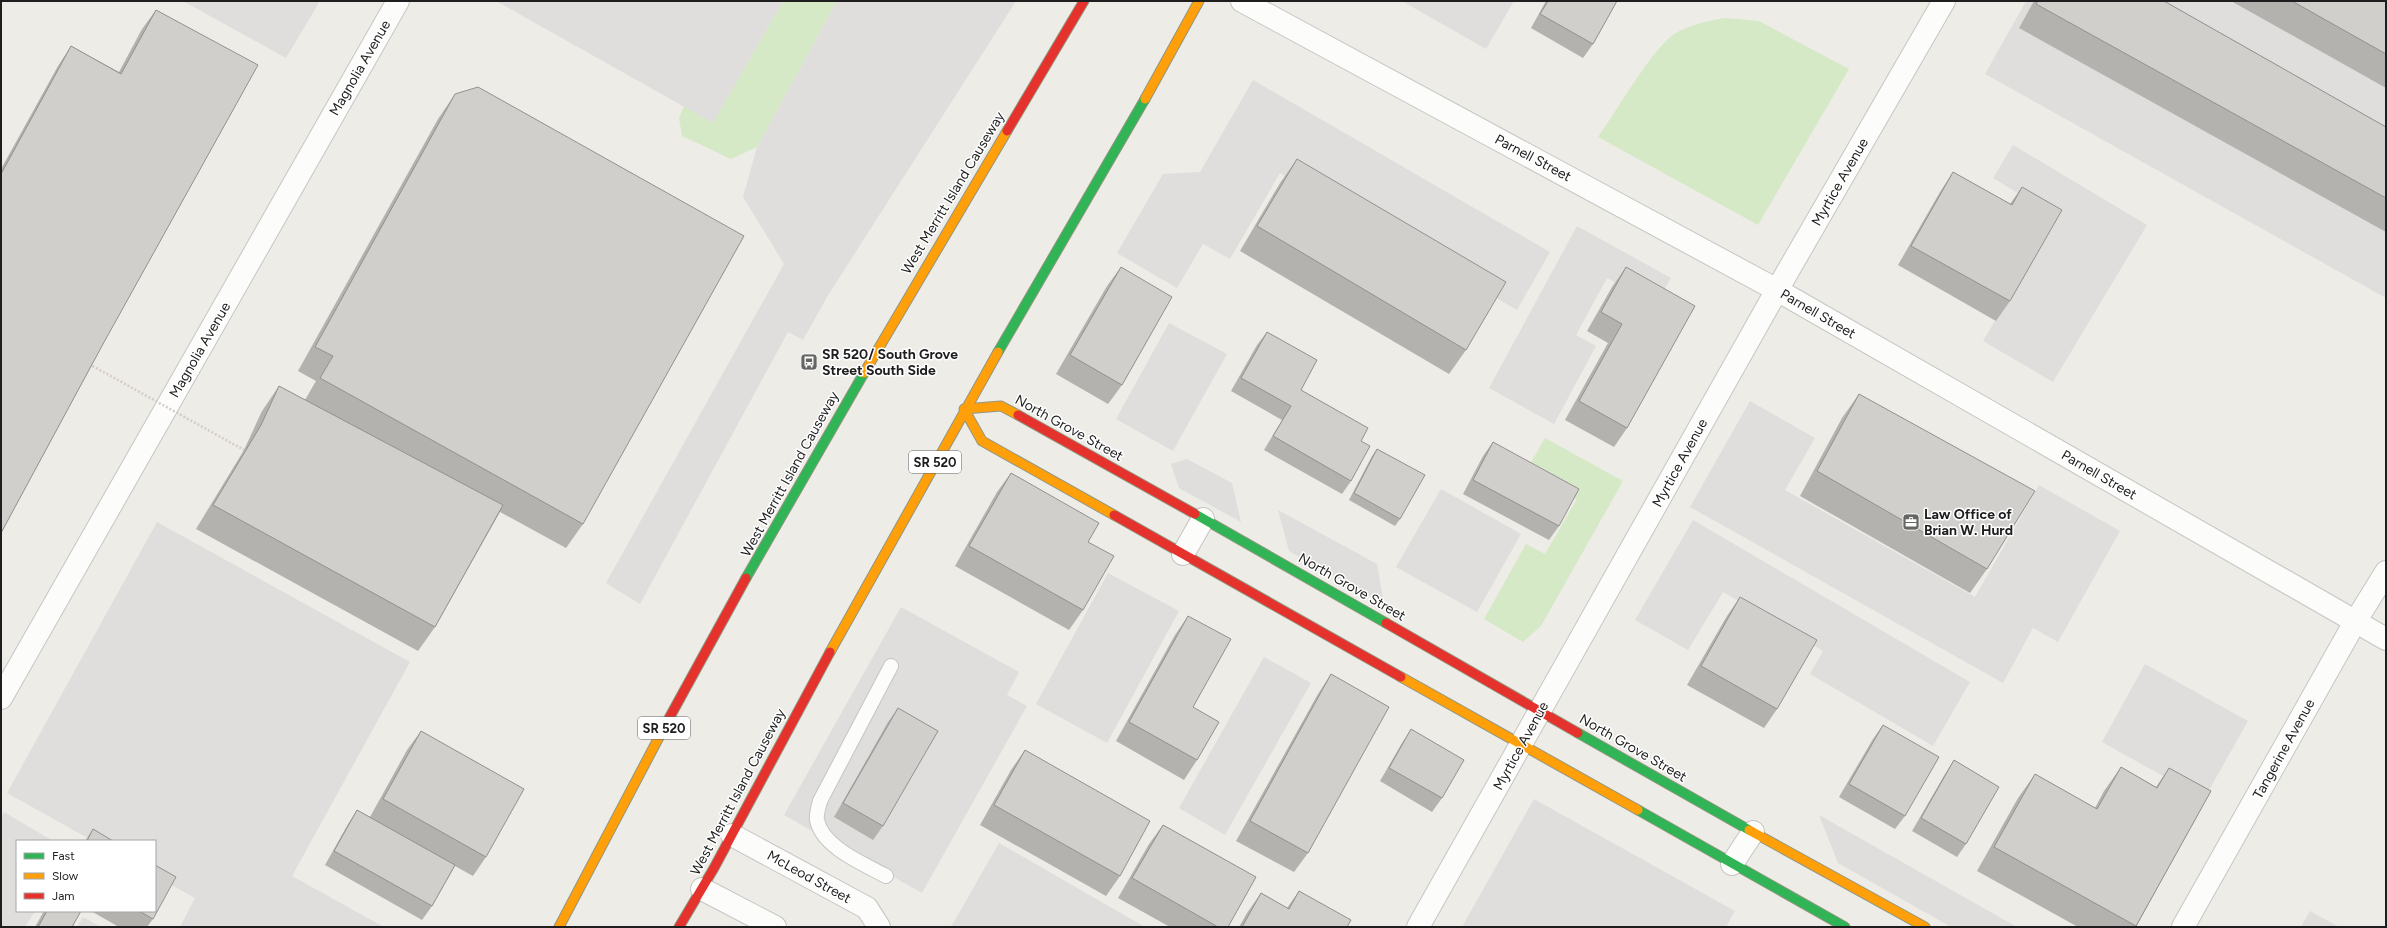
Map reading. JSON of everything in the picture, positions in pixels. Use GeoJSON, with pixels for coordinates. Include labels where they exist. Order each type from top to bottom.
{"type":"FeatureCollection","features":[{"type":"Feature","properties":{"kind":"street","name":"Magnolia Avenue"},"geometry":{"type":"LineString","coordinates":[[1,698],[398,1]]}},
{"type":"Feature","properties":{"kind":"street","name":"West Merritt Island Causeway"},"geometry":{"type":"LineString","coordinates":[[559,927],[621,805],[874,354],[1084,1]]}},
{"type":"Feature","properties":{"kind":"street","name":"West Merritt Island Causeway"},"geometry":{"type":"LineString","coordinates":[[679,927],[732,835],[964,409],[1104,172],[1199,1]]}},
{"type":"Feature","properties":{"kind":"street","name":"Parnell Street"},"geometry":{"type":"LineString","coordinates":[[1242,1],[1777,290],[2386,639]]}},
{"type":"Feature","properties":{"kind":"street","name":"Myrtice Avenue"},"geometry":{"type":"LineString","coordinates":[[1418,927],[1522,745],[1777,290],[1944,1]]}},
{"type":"Feature","properties":{"kind":"street","name":"North Grove Street"},"geometry":{"type":"LineString","coordinates":[[964,409],[1001,406],[1203,519],[1753,832],[1926,927]]}},
{"type":"Feature","properties":{"kind":"street"},"geometry":{"type":"LineString","coordinates":[[964,409],[982,441],[1845,927]]}},
{"type":"Feature","properties":{"kind":"street"},"geometry":{"type":"LineString","coordinates":[[1183,554],[1203,519]]}},
{"type":"Feature","properties":{"kind":"street","name":"Tangerine Avenue"},"geometry":{"type":"LineString","coordinates":[[2183,927],[2355,622],[2386,572]]}},
{"type":"Feature","properties":{"kind":"street"},"geometry":{"type":"LineString","coordinates":[[1732,864],[1753,832]]}},
{"type":"Feature","properties":{"kind":"street","name":"McLeod Street"},"geometry":{"type":"LineString","coordinates":[[732,835],[867,908],[879,927]]}},
{"type":"Feature","properties":{"kind":"street"},"geometry":{"type":"LineString","coordinates":[[702,888],[775,927]]}},
{"type":"Feature","properties":{"kind":"lane"},"geometry":{"type":"LineString","coordinates":[[886,876],[843,852],[824,836],[816,819],[820,801],[891,666]]}},
{"type":"Feature","properties":{"kind":"path"},"geometry":{"type":"LineString","coordinates":[[89,364],[244,450]]}},
{"type":"Feature","properties":{"kind":"green space"},"geometry":{"type":"Polygon","coordinates":[[[783,1],[837,1],[757,147],[731,159],[682,136],[679,118],[684,106],[715,119],[783,1]]]}},
{"type":"Feature","properties":{"kind":"green space"},"geometry":{"type":"Polygon","coordinates":[[[1725,18],[1759,21],[1849,69],[1758,225],[1598,137],[1651,58],[1670,37],[1675,33],[1689,27],[1704,22],[1725,18]]]}},
{"type":"Feature","properties":{"kind":"green space"},"geometry":{"type":"Polygon","coordinates":[[[1545,438],[1623,481],[1541,626],[1523,642],[1484,619],[1526,544],[1545,554],[1577,499],[1526,471],[1545,438]]]}},
{"type":"Feature","properties":{"kind":"shaded area"},"geometry":{"type":"Polygon","coordinates":[[[183,1],[320,1],[286,58],[183,1]]]}},
{"type":"Feature","properties":{"kind":"shaded area"},"geometry":{"type":"Polygon","coordinates":[[[496,1],[783,1],[713,123],[496,1]]]}},
{"type":"Feature","properties":{"kind":"shaded area"},"geometry":{"type":"Polygon","coordinates":[[[837,1],[1016,1],[827,297],[803,340],[788,332],[640,604],[606,583],[784,264],[743,197],[757,147],[837,1]]]}},
{"type":"Feature","properties":{"kind":"shaded area"},"geometry":{"type":"Polygon","coordinates":[[[1402,1],[1514,1],[1486,49],[1402,1]]]}},
{"type":"Feature","properties":{"kind":"shaded area"},"geometry":{"type":"Polygon","coordinates":[[[2026,1],[2386,1],[2386,298],[1985,74],[2026,1]]]}},
{"type":"Feature","properties":{"kind":"shaded area"},"geometry":{"type":"Polygon","coordinates":[[[1253,80],[1550,252],[1517,310],[1280,173],[1230,259],[1203,244],[1177,288],[1117,253],[1163,174],[1200,172],[1253,80]]]}},
{"type":"Feature","properties":{"kind":"shaded area"},"geometry":{"type":"Polygon","coordinates":[[[2013,145],[2147,225],[2053,382],[1983,341],[2057,217],[1993,178],[2013,145]]]}},
{"type":"Feature","properties":{"kind":"shaded area"},"geometry":{"type":"Polygon","coordinates":[[[1577,226],[1671,278],[1656,304],[1607,278],[1576,335],[1596,346],[1554,424],[1489,388],[1577,226]]]}},
{"type":"Feature","properties":{"kind":"shaded area"},"geometry":{"type":"Polygon","coordinates":[[[1169,323],[1227,354],[1173,451],[1116,419],[1169,323]]]}},
{"type":"Feature","properties":{"kind":"shaded area"},"geometry":{"type":"Polygon","coordinates":[[[1750,401],[1815,438],[1785,490],[1975,597],[2039,485],[2120,531],[2058,642],[2033,628],[2003,683],[1690,507],[1750,401]]]}},
{"type":"Feature","properties":{"kind":"shaded area"},"geometry":{"type":"Polygon","coordinates":[[[1187,459],[1232,483],[1241,522],[1179,488],[1171,464],[1187,459]]]}},
{"type":"Feature","properties":{"kind":"shaded area"},"geometry":{"type":"Polygon","coordinates":[[[1441,489],[1521,534],[1477,612],[1396,567],[1441,489]]]}},
{"type":"Feature","properties":{"kind":"shaded area"},"geometry":{"type":"Polygon","coordinates":[[[1278,510],[1377,564],[1384,604],[1289,551],[1278,510]]]}},
{"type":"Feature","properties":{"kind":"shaded area"},"geometry":{"type":"Polygon","coordinates":[[[1693,520],[1970,682],[1933,746],[1810,674],[1823,651],[1723,592],[1688,650],[1635,620],[1693,520]]]}},
{"type":"Feature","properties":{"kind":"shaded area"},"geometry":{"type":"Polygon","coordinates":[[[157,522],[410,662],[292,876],[384,927],[180,927],[195,898],[156,877],[156,840],[91,840],[7,793],[157,522]]]}},
{"type":"Feature","properties":{"kind":"shaded area"},"geometry":{"type":"Polygon","coordinates":[[[1108,573],[1179,611],[1107,743],[1036,704],[1108,573]]]}},
{"type":"Feature","properties":{"kind":"shaded area"},"geometry":{"type":"Polygon","coordinates":[[[901,607],[1019,672],[1007,695],[1027,706],[922,893],[784,815],[901,607]]]}},
{"type":"Feature","properties":{"kind":"shaded area"},"geometry":{"type":"Polygon","coordinates":[[[1264,657],[1311,683],[1225,835],[1179,808],[1264,657]]]}},
{"type":"Feature","properties":{"kind":"shaded area"},"geometry":{"type":"Polygon","coordinates":[[[2145,664],[2248,721],[2204,799],[2102,742],[2145,664]]]}},
{"type":"Feature","properties":{"kind":"shaded area"},"geometry":{"type":"Polygon","coordinates":[[[1534,799],[1735,911],[1726,927],[1462,927],[1534,799]]]}},
{"type":"Feature","properties":{"kind":"shaded area"},"geometry":{"type":"Polygon","coordinates":[[[4,812],[51,840],[16,840],[16,912],[34,912],[25,927],[1,927],[1,818],[4,812]]]}},
{"type":"Feature","properties":{"kind":"shaded area"},"geometry":{"type":"Polygon","coordinates":[[[1819,815],[2017,927],[1951,927],[1838,863],[1819,815]]]}},
{"type":"Feature","properties":{"kind":"shaded area"},"geometry":{"type":"Polygon","coordinates":[[[999,843],[1145,927],[951,927],[999,843]]]}},
{"type":"Feature","properties":{"kind":"shaded area"},"geometry":{"type":"Polygon","coordinates":[[[2310,911],[2339,927],[2301,927],[2310,911]]]}},
{"type":"Feature","properties":{"kind":"shaded area"},"geometry":{"type":"Polygon","coordinates":[[[83,917],[101,927],[77,927],[83,917]]]}},
{"type":"Feature","properties":{"kind":"building"},"geometry":{"type":"Polygon","coordinates":[[[1548,1],[1617,1],[1593,44],[1540,14],[1548,1]]]}},
{"type":"Feature","properties":{"kind":"building"},"geometry":{"type":"Polygon","coordinates":[[[2038,1],[2164,1],[2386,127],[2386,198],[2036,4],[2038,1]]]}},
{"type":"Feature","properties":{"kind":"building"},"geometry":{"type":"Polygon","coordinates":[[[2292,1],[2386,1],[2386,54],[2292,1]]]}},
{"type":"Feature","properties":{"kind":"building"},"geometry":{"type":"Polygon","coordinates":[[[156,10],[258,65],[103,344],[1,533],[1,174],[71,46],[121,74],[156,10]]]}},
{"type":"Feature","properties":{"kind":"building"},"geometry":{"type":"Polygon","coordinates":[[[478,87],[744,236],[583,524],[320,378],[333,356],[315,347],[455,94],[478,87]]]}},
{"type":"Feature","properties":{"kind":"building"},"geometry":{"type":"Polygon","coordinates":[[[1297,159],[1506,282],[1466,350],[1257,226],[1297,159]]]}},
{"type":"Feature","properties":{"kind":"building"},"geometry":{"type":"Polygon","coordinates":[[[1953,172],[2012,205],[2022,187],[2062,210],[2010,301],[1911,246],[1953,172]]]}},
{"type":"Feature","properties":{"kind":"building"},"geometry":{"type":"Polygon","coordinates":[[[1121,267],[1172,297],[1122,385],[1070,355],[1121,267]]]}},
{"type":"Feature","properties":{"kind":"building"},"geometry":{"type":"Polygon","coordinates":[[[1626,267],[1695,306],[1627,428],[1579,401],[1622,324],[1601,312],[1626,267]]]}},
{"type":"Feature","properties":{"kind":"building"},"geometry":{"type":"Polygon","coordinates":[[[1267,332],[1317,360],[1301,390],[1368,428],[1361,441],[1370,446],[1351,481],[1273,436],[1291,406],[1241,378],[1267,332]]]}},
{"type":"Feature","properties":{"kind":"building"},"geometry":{"type":"Polygon","coordinates":[[[279,386],[503,505],[435,627],[213,505],[261,425],[279,386]]]}},
{"type":"Feature","properties":{"kind":"building"},"geometry":{"type":"Polygon","coordinates":[[[1859,394],[2035,491],[1987,569],[1817,471],[1859,394]]]}},
{"type":"Feature","properties":{"kind":"building"},"geometry":{"type":"Polygon","coordinates":[[[1493,442],[1579,489],[1559,526],[1473,480],[1493,442]]]}},
{"type":"Feature","properties":{"kind":"building"},"geometry":{"type":"Polygon","coordinates":[[[1377,449],[1425,475],[1400,519],[1354,493],[1377,449]]]}},
{"type":"Feature","properties":{"kind":"building"},"geometry":{"type":"Polygon","coordinates":[[[1011,473],[1099,523],[1088,542],[1114,556],[1083,610],[969,546],[1011,473]]]}},
{"type":"Feature","properties":{"kind":"building"},"geometry":{"type":"Polygon","coordinates":[[[1740,597],[1817,640],[1777,709],[1701,666],[1740,597]]]}},
{"type":"Feature","properties":{"kind":"building"},"geometry":{"type":"Polygon","coordinates":[[[1188,616],[1231,639],[1193,707],[1219,722],[1197,760],[1129,722],[1188,616]]]}},
{"type":"Feature","properties":{"kind":"building"},"geometry":{"type":"Polygon","coordinates":[[[1331,674],[1389,707],[1308,853],[1250,821],[1331,674]]]}},
{"type":"Feature","properties":{"kind":"building"},"geometry":{"type":"Polygon","coordinates":[[[898,708],[938,731],[883,826],[843,803],[898,708]]]}},
{"type":"Feature","properties":{"kind":"building"},"geometry":{"type":"Polygon","coordinates":[[[1883,725],[1939,757],[1905,816],[1849,784],[1883,725]]]}},
{"type":"Feature","properties":{"kind":"building"},"geometry":{"type":"Polygon","coordinates":[[[1411,729],[1464,760],[1442,798],[1389,768],[1411,729]]]}},
{"type":"Feature","properties":{"kind":"building"},"geometry":{"type":"Polygon","coordinates":[[[421,731],[524,789],[486,857],[383,799],[421,731]]]}},
{"type":"Feature","properties":{"kind":"building"},"geometry":{"type":"Polygon","coordinates":[[[1025,750],[1150,821],[1120,876],[994,805],[1025,750]]]}},
{"type":"Feature","properties":{"kind":"building"},"geometry":{"type":"Polygon","coordinates":[[[1954,760],[1999,787],[1966,844],[1921,818],[1954,760]]]}},
{"type":"Feature","properties":{"kind":"building"},"geometry":{"type":"Polygon","coordinates":[[[2121,767],[2157,788],[2169,768],[2211,791],[2136,926],[1994,847],[2035,774],[2097,809],[2121,767]]]}},
{"type":"Feature","properties":{"kind":"building"},"geometry":{"type":"Polygon","coordinates":[[[357,810],[455,865],[432,906],[334,851],[357,810]]]}},
{"type":"Feature","properties":{"kind":"building"},"geometry":{"type":"Polygon","coordinates":[[[1163,825],[1256,877],[1228,927],[1218,927],[1132,878],[1163,825]]]}},
{"type":"Feature","properties":{"kind":"building"},"geometry":{"type":"Polygon","coordinates":[[[93,829],[111,840],[88,840],[93,829]]]}},
{"type":"Feature","properties":{"kind":"building"},"geometry":{"type":"Polygon","coordinates":[[[156,866],[176,877],[153,919],[141,912],[156,912],[156,866]]]}},
{"type":"Feature","properties":{"kind":"building"},"geometry":{"type":"Polygon","coordinates":[[[1299,891],[1351,920],[1347,927],[1242,927],[1261,893],[1289,909],[1299,891]]]}},
{"type":"Feature","properties":{"kind":"building"},"geometry":{"type":"Polygon","coordinates":[[[46,912],[80,912],[72,927],[38,927],[46,912]]]}},
{"type":"Feature","properties":{"kind":"traffic: fast"},"geometry":{"type":"LineString","coordinates":[[998,352],[1145,99]]}},
{"type":"Feature","properties":{"kind":"traffic: fast"},"geometry":{"type":"LineString","coordinates":[[746,578],[864,373]]}},
{"type":"Feature","properties":{"kind":"traffic: fast"},"geometry":{"type":"LineString","coordinates":[[1195,514],[1386,623]]}},
{"type":"Feature","properties":{"kind":"traffic: fast"},"geometry":{"type":"LineString","coordinates":[[1578,733],[1749,830]]}},
{"type":"Feature","properties":{"kind":"traffic: fast"},"geometry":{"type":"LineString","coordinates":[[1638,810],[1845,927]]}},
{"type":"Feature","properties":{"kind":"traffic: slow"},"geometry":{"type":"LineString","coordinates":[[1145,99],[1199,1]]}},
{"type":"Feature","properties":{"kind":"traffic: slow"},"geometry":{"type":"LineString","coordinates":[[864,373],[1007,131]]}},
{"type":"Feature","properties":{"kind":"traffic: slow"},"geometry":{"type":"LineString","coordinates":[[830,652],[998,352]]}},
{"type":"Feature","properties":{"kind":"traffic: slow"},"geometry":{"type":"LineString","coordinates":[[1018,415],[1001,406],[964,409],[982,441],[1114,515]]}},
{"type":"Feature","properties":{"kind":"traffic: slow"},"geometry":{"type":"LineString","coordinates":[[1401,677],[1638,810]]}},
{"type":"Feature","properties":{"kind":"traffic: slow"},"geometry":{"type":"LineString","coordinates":[[559,927],[667,722]]}},
{"type":"Feature","properties":{"kind":"traffic: slow"},"geometry":{"type":"LineString","coordinates":[[1749,830],[1925,927]]}},
{"type":"Feature","properties":{"kind":"traffic: jam"},"geometry":{"type":"LineString","coordinates":[[1007,131],[1084,1]]}},
{"type":"Feature","properties":{"kind":"traffic: jam"},"geometry":{"type":"LineString","coordinates":[[1018,415],[1195,514]]}},
{"type":"Feature","properties":{"kind":"traffic: jam"},"geometry":{"type":"LineString","coordinates":[[1114,515],[1401,677]]}},
{"type":"Feature","properties":{"kind":"traffic: jam"},"geometry":{"type":"LineString","coordinates":[[667,722],[746,578]]}},
{"type":"Feature","properties":{"kind":"traffic: jam"},"geometry":{"type":"LineString","coordinates":[[1386,623],[1578,733]]}},
{"type":"Feature","properties":{"kind":"traffic: jam"},"geometry":{"type":"LineString","coordinates":[[679,927],[714,868],[830,652]]}},
{"type":"Feature","properties":{"kind":"place","name":"SR 520/ South Grove Street South Side"},"geometry":{"type":"Point","coordinates":[809,362]}},
{"type":"Feature","properties":{"kind":"place","name":"Law Office of Brian W. Hurd"},"geometry":{"type":"Point","coordinates":[1911,522]}}]}
